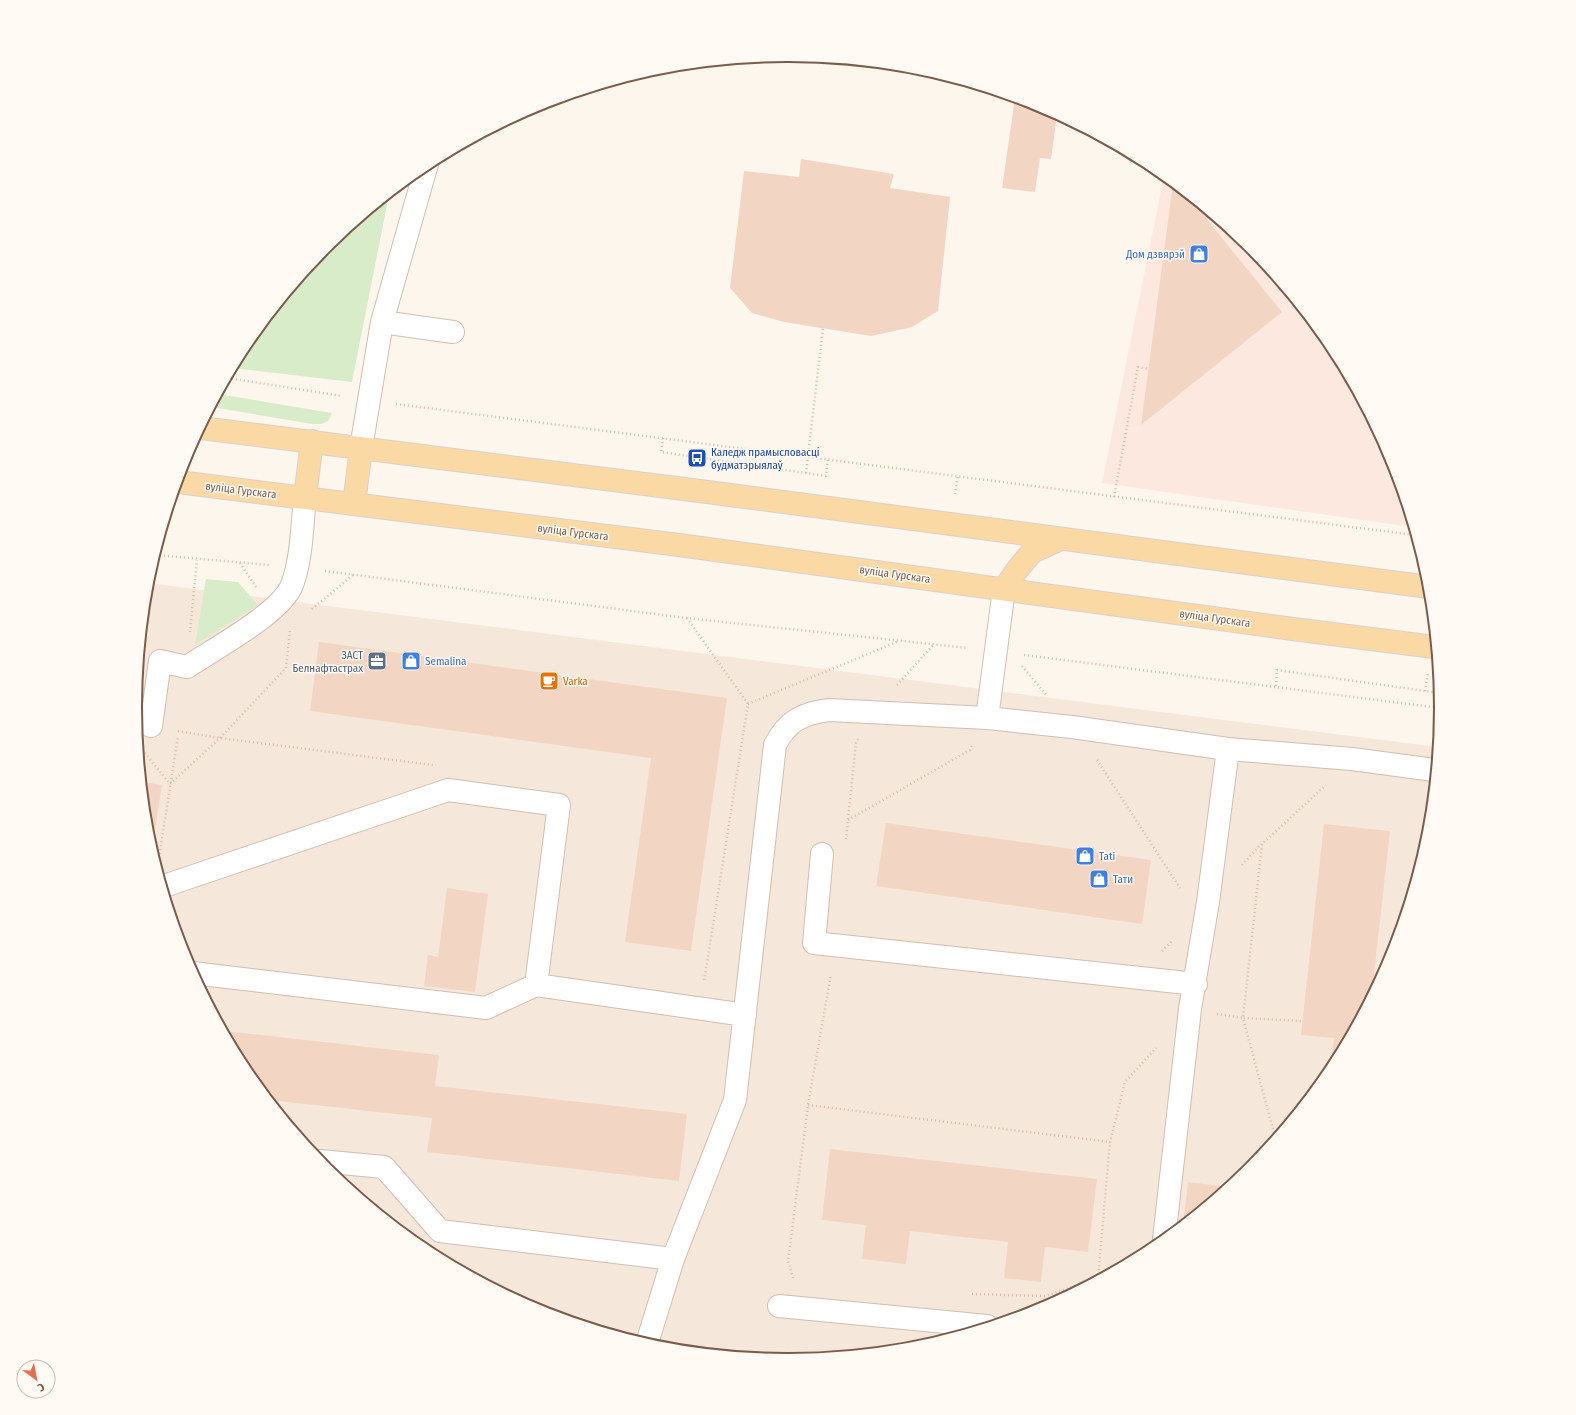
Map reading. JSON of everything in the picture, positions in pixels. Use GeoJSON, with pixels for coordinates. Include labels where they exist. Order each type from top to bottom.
{"type":"FeatureCollection","features":[{"type":"Feature","properties":{"kind":"main road"},"geometry":{"type":"LineString","coordinates":[[206,429],[312,441],[1058,540],[1422,586]]}},
{"type":"Feature","properties":{"kind":"main road"},"geometry":{"type":"LineString","coordinates":[[305,497],[312,441]]}},
{"type":"Feature","properties":{"kind":"main road"},"geometry":{"type":"LineString","coordinates":[[354,504],[361,448]]}},
{"type":"Feature","properties":{"kind":"main road","name":"вуліца Гурскага"},"geometry":{"type":"LineString","coordinates":[[184,483],[305,497],[1004,589],[1292,629],[1430,646]]}},
{"type":"Feature","properties":{"kind":"main road"},"geometry":{"type":"LineString","coordinates":[[1004,589],[1032,552],[1058,540]]}},
{"type":"Feature","properties":{"kind":"lane"},"geometry":{"type":"LineString","coordinates":[[361,448],[382,322],[424,175]]}},
{"type":"Feature","properties":{"kind":"lane"},"geometry":{"type":"LineString","coordinates":[[382,322],[453,332]]}},
{"type":"Feature","properties":{"kind":"lane"},"geometry":{"type":"LineString","coordinates":[[151,726],[160,661],[187,667],[272,610],[291,586],[297,568],[305,497]]}},
{"type":"Feature","properties":{"kind":"lane"},"geometry":{"type":"LineString","coordinates":[[987,718],[1003,652],[1004,589]]}},
{"type":"Feature","properties":{"kind":"lane"},"geometry":{"type":"LineString","coordinates":[[650,1338],[673,1259],[735,1100],[775,745],[782,731],[798,719],[812,712],[829,710],[987,718],[1072,727],[1228,749],[1352,759],[1430,769]]}},
{"type":"Feature","properties":{"kind":"lane"},"geometry":{"type":"LineString","coordinates":[[1165,1231],[1190,1009],[1196,984],[1208,902],[1228,749]]}},
{"type":"Feature","properties":{"kind":"lane"},"geometry":{"type":"LineString","coordinates":[[167,885],[448,790],[559,805],[536,985]]}},
{"type":"Feature","properties":{"kind":"lane"},"geometry":{"type":"LineString","coordinates":[[822,854],[814,943],[1196,984]]}},
{"type":"Feature","properties":{"kind":"lane"},"geometry":{"type":"LineString","coordinates":[[200,974],[486,1008],[536,985],[745,1015]]}},
{"type":"Feature","properties":{"kind":"lane"},"geometry":{"type":"LineString","coordinates":[[330,1162],[384,1166],[440,1231],[673,1259]]}},
{"type":"Feature","properties":{"kind":"lane"},"geometry":{"type":"LineString","coordinates":[[779,1306],[975,1325]]}},
{"type":"Feature","properties":{"kind":"path"},"geometry":{"type":"LineString","coordinates":[[806,473],[823,328]]}},
{"type":"Feature","properties":{"kind":"path"},"geometry":{"type":"LineString","coordinates":[[1114,497],[1138,367],[1148,369]]}},
{"type":"Feature","properties":{"kind":"path"},"geometry":{"type":"LineString","coordinates":[[233,379],[368,400],[828,458],[1114,497],[1410,535]]}},
{"type":"Feature","properties":{"kind":"path"},"geometry":{"type":"LineString","coordinates":[[663,438],[661,452],[826,476],[828,458]]}},
{"type":"Feature","properties":{"kind":"path"},"geometry":{"type":"LineString","coordinates":[[955,494],[958,475]]}},
{"type":"Feature","properties":{"kind":"path"},"geometry":{"type":"LineString","coordinates":[[161,555],[276,566]]}},
{"type":"Feature","properties":{"kind":"path"},"geometry":{"type":"LineString","coordinates":[[325,571],[686,618],[1003,652],[1434,707]]}},
{"type":"Feature","properties":{"kind":"path"},"geometry":{"type":"LineString","coordinates":[[307,613],[353,574]]}},
{"type":"Feature","properties":{"kind":"path"},"geometry":{"type":"LineString","coordinates":[[748,704],[901,640]]}},
{"type":"Feature","properties":{"kind":"path"},"geometry":{"type":"LineString","coordinates":[[1003,652],[1072,727],[1093,754],[1181,890]]}},
{"type":"Feature","properties":{"kind":"path"},"geometry":{"type":"LineString","coordinates":[[1276,686],[1277,670],[1433,692]]}},
{"type":"Feature","properties":{"kind":"path"},"geometry":{"type":"LineString","coordinates":[[848,820],[970,750],[987,718]]}},
{"type":"Feature","properties":{"kind":"path"},"geometry":{"type":"LineString","coordinates":[[144,752],[170,784],[220,738]]}},
{"type":"Feature","properties":{"kind":"path"},"geometry":{"type":"LineString","coordinates":[[846,842],[856,743]]}},
{"type":"Feature","properties":{"kind":"path"},"geometry":{"type":"LineString","coordinates":[[1274,1132],[1243,1018],[1262,844],[1337,776],[1352,759]]}},
{"type":"Feature","properties":{"kind":"path"},"geometry":{"type":"LineString","coordinates":[[1160,953],[1176,937]]}},
{"type":"Feature","properties":{"kind":"path"},"geometry":{"type":"LineString","coordinates":[[797,1280],[792,1277],[788,1261],[808,1106],[827,992],[837,945]]}},
{"type":"Feature","properties":{"kind":"path"},"geometry":{"type":"LineString","coordinates":[[1190,1009],[1243,1018],[1302,1021]]}},
{"type":"Feature","properties":{"kind":"path"},"geometry":{"type":"LineString","coordinates":[[1097,1274],[1110,1142],[1125,1082],[1160,1044]]}},
{"type":"Feature","properties":{"kind":"path"},"geometry":{"type":"LineString","coordinates":[[808,1106],[1110,1142]]}},
{"type":"Feature","properties":{"kind":"path"},"geometry":{"type":"LineString","coordinates":[[969,1294],[1046,1296],[1069,1288]]}},
{"type":"Feature","properties":{"kind":"shaded area"},"geometry":{"type":"Polygon","coordinates":[[[1163,182],[1214,222],[1244,251],[1273,282],[1325,349],[1367,422],[1384,460],[1408,526],[1102,483],[1163,182]]]}},
{"type":"Feature","properties":{"kind":"shaded area"},"geometry":{"type":"Polygon","coordinates":[[[155,584],[1432,746],[1428,792],[1421,833],[1412,875],[1384,955],[1367,993],[1325,1066],[1273,1133],[1244,1164],[1214,1193],[1181,1220],[1147,1244],[1111,1267],[1035,1304],[995,1319],[914,1341],[830,1352],[788,1353],[746,1352],[662,1341],[581,1319],[541,1304],[465,1267],[429,1244],[395,1220],[362,1193],[332,1164],[303,1133],[251,1066],[209,993],[192,955],[164,875],[155,833],[148,792],[142,708],[148,623],[155,584]]]}},
{"type":"Feature","properties":{"kind":"green space"},"geometry":{"type":"Polygon","coordinates":[[[388,201],[352,382],[239,369],[251,349],[276,315],[303,282],[362,222],[388,201]]]}},
{"type":"Feature","properties":{"kind":"green space"},"geometry":{"type":"Polygon","coordinates":[[[224,395],[332,413],[328,421],[321,424],[312,424],[217,408],[224,395]]]}},
{"type":"Feature","properties":{"kind":"green space"},"geometry":{"type":"Polygon","coordinates":[[[206,579],[238,582],[258,605],[195,645],[206,579]]]}},
{"type":"Feature","properties":{"kind":"building"},"geometry":{"type":"Polygon","coordinates":[[[1014,103],[1056,121],[1051,159],[1040,158],[1035,192],[1002,188],[1014,103]]]}},
{"type":"Feature","properties":{"kind":"building"},"geometry":{"type":"Polygon","coordinates":[[[801,159],[894,174],[890,188],[950,197],[938,311],[912,327],[871,336],[784,322],[752,313],[730,288],[744,171],[799,177],[801,159]]]}},
{"type":"Feature","properties":{"kind":"building","name":"Дом дзвярэй"},"geometry":{"type":"Polygon","coordinates":[[[1172,189],[1199,210],[1282,312],[1141,425],[1172,189]]]}},
{"type":"Feature","properties":{"kind":"building"},"geometry":{"type":"Polygon","coordinates":[[[319,642],[727,698],[691,951],[625,942],[651,758],[310,711],[319,642]]]}},
{"type":"Feature","properties":{"kind":"building"},"geometry":{"type":"Polygon","coordinates":[[[147,783],[162,785],[155,831],[147,783]]]}},
{"type":"Feature","properties":{"kind":"building"},"geometry":{"type":"Polygon","coordinates":[[[886,823],[1151,860],[1142,924],[876,886],[886,823]]]}},
{"type":"Feature","properties":{"kind":"building"},"geometry":{"type":"Polygon","coordinates":[[[1324,824],[1390,831],[1374,978],[1347,1030],[1332,1055],[1334,1038],[1301,1035],[1324,824]]]}},
{"type":"Feature","properties":{"kind":"building"},"geometry":{"type":"Polygon","coordinates":[[[447,888],[488,894],[475,992],[424,986],[428,955],[438,957],[447,888]]]}},
{"type":"Feature","properties":{"kind":"building"},"geometry":{"type":"Polygon","coordinates":[[[230,1032],[439,1055],[435,1086],[687,1114],[679,1181],[427,1152],[432,1118],[277,1101],[251,1066],[230,1032]]]}},
{"type":"Feature","properties":{"kind":"building"},"geometry":{"type":"Polygon","coordinates":[[[830,1149],[1097,1179],[1088,1252],[1045,1247],[1041,1282],[1004,1278],[1008,1242],[910,1231],[906,1264],[862,1259],[866,1225],[822,1220],[830,1149]]]}},
{"type":"Feature","properties":{"kind":"building"},"geometry":{"type":"Polygon","coordinates":[[[1188,1182],[1221,1186],[1214,1193],[1184,1218],[1188,1182]]]}},
{"type":"Feature","properties":{"kind":"place","name":"Дом дзвярэй"},"geometry":{"type":"Point","coordinates":[1199,254]}},
{"type":"Feature","properties":{"kind":"place","name":"Каледж прамысловасці будматэрыялаў"},"geometry":{"type":"Point","coordinates":[697,458]}},
{"type":"Feature","properties":{"kind":"place","name":"ЗАСТ Белнафтастрах"},"geometry":{"type":"Point","coordinates":[377,661]}},
{"type":"Feature","properties":{"kind":"place","name":"Semalina"},"geometry":{"type":"Point","coordinates":[411,661]}},
{"type":"Feature","properties":{"kind":"place","name":"Varka"},"geometry":{"type":"Point","coordinates":[549,681]}},
{"type":"Feature","properties":{"kind":"place","name":"Tati"},"geometry":{"type":"Point","coordinates":[1085,856]}},
{"type":"Feature","properties":{"kind":"place","name":"Тати"},"geometry":{"type":"Point","coordinates":[1099,879]}}]}
